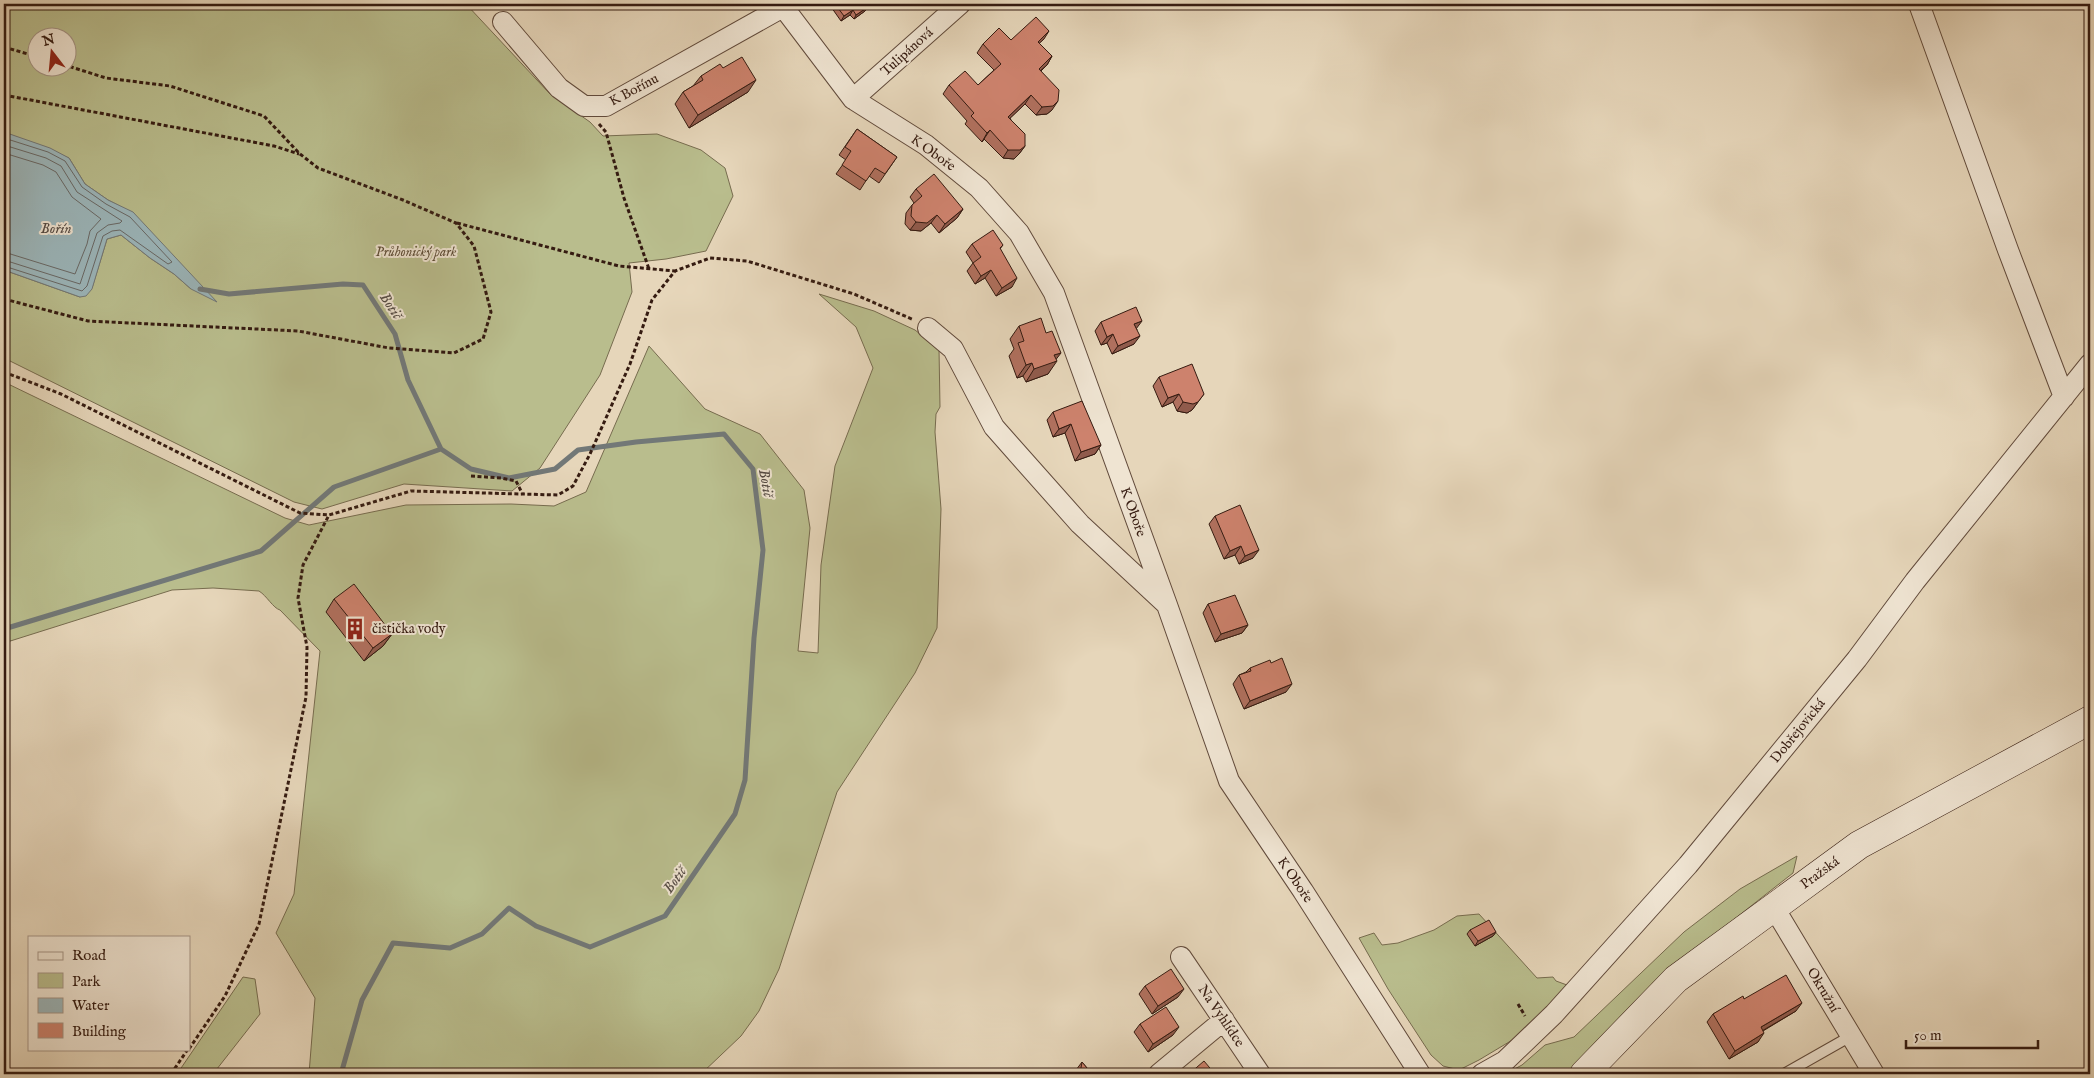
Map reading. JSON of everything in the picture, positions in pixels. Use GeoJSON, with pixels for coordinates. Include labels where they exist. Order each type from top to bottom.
{"type":"FeatureCollection","features":[{"type":"Feature","properties":{"kind":"main road","name":"Pražská"},"geometry":{"type":"LineString","coordinates":[[1584,1074],[1676,979],[1773,906],[1859,845],[2090,720]]}},
{"type":"Feature","properties":{"kind":"street","name":"Tulipánová"},"geometry":{"type":"LineString","coordinates":[[853,100],[960,4]]}},
{"type":"Feature","properties":{"kind":"street"},"geometry":{"type":"LineString","coordinates":[[1919,4],[2064,398]]}},
{"type":"Feature","properties":{"kind":"street","name":"K Oboře"},"geometry":{"type":"LineString","coordinates":[[782,5],[853,100],[926,145],[979,188],[1019,233],[1054,293],[1229,782],[1303,891],[1420,1074]]}},
{"type":"Feature","properties":{"kind":"street","name":"K Bořínu"},"geometry":{"type":"LineString","coordinates":[[584,106],[606,106],[782,5]]}},
{"type":"Feature","properties":{"kind":"street"},"geometry":{"type":"LineString","coordinates":[[503,22],[559,88],[584,106]]}},
{"type":"Feature","properties":{"kind":"street"},"geometry":{"type":"LineString","coordinates":[[928,328],[953,349],[994,427],[1008,444],[1080,524],[1167,605]]}},
{"type":"Feature","properties":{"kind":"street","name":"Dobřejovická"},"geometry":{"type":"LineString","coordinates":[[1482,1074],[1504,1061],[1554,1014],[1688,865],[1857,659],[1916,581],[2090,364]]}},
{"type":"Feature","properties":{"kind":"street","name":"Okružní"},"geometry":{"type":"LineString","coordinates":[[1773,906],[1874,1074]]}},
{"type":"Feature","properties":{"kind":"street","name":"Na Vyhlídce"},"geometry":{"type":"LineString","coordinates":[[1182,957],[1260,1074]]}},
{"type":"Feature","properties":{"kind":"street"},"geometry":{"type":"LineString","coordinates":[[1159,1074],[1224,1020]]}},
{"type":"Feature","properties":{"kind":"lane"},"geometry":{"type":"LineString","coordinates":[[1784,1074],[1851,1036]]}},
{"type":"Feature","properties":{"kind":"path"},"geometry":{"type":"LineString","coordinates":[[4,47],[28,54]]}},
{"type":"Feature","properties":{"kind":"path"},"geometry":{"type":"LineString","coordinates":[[78,69],[106,78],[170,86],[264,116],[300,154],[318,168],[403,200],[456,223],[619,266],[675,270],[710,258],[747,261],[854,294],[900,313],[928,328]]}},
{"type":"Feature","properties":{"kind":"path"},"geometry":{"type":"LineString","coordinates":[[4,95],[274,146],[300,154]]}},
{"type":"Feature","properties":{"kind":"path"},"geometry":{"type":"LineString","coordinates":[[584,106],[606,132],[624,198],[649,268]]}},
{"type":"Feature","properties":{"kind":"path"},"geometry":{"type":"LineString","coordinates":[[4,299],[88,321],[298,331],[390,348],[454,353],[483,339],[491,312],[474,246],[456,223]]}},
{"type":"Feature","properties":{"kind":"path"},"geometry":{"type":"LineString","coordinates":[[4,372],[61,394],[300,513],[329,515],[411,491],[558,496],[574,486],[630,364],[652,300],[675,270]]}},
{"type":"Feature","properties":{"kind":"path"},"geometry":{"type":"LineString","coordinates":[[471,476],[516,481],[522,495]]}},
{"type":"Feature","properties":{"kind":"path"},"geometry":{"type":"LineString","coordinates":[[190,1048],[225,996],[259,924],[306,697],[307,647],[298,598],[303,564],[329,515]]}},
{"type":"Feature","properties":{"kind":"path"},"geometry":{"type":"LineString","coordinates":[[171,1074],[188,1050]]}},
{"type":"Feature","properties":{"kind":"green space","name":"Průhonický park"},"geometry":{"type":"Polygon","coordinates":[[[4,4],[466,4],[550,94],[590,122],[603,136],[657,134],[701,150],[725,168],[733,196],[706,251],[666,259],[629,263],[632,292],[600,375],[540,468],[512,491],[404,484],[322,509],[294,502],[8,360],[4,360],[4,270],[80,297],[92,288],[107,239],[121,235],[191,289],[133,213],[108,200],[85,184],[69,158],[4,132],[4,4]]]}},
{"type":"Feature","properties":{"kind":"green space"},"geometry":{"type":"Polygon","coordinates":[[[819,294],[874,311],[915,330],[939,349],[940,407],[936,414],[935,432],[941,509],[937,628],[915,673],[837,792],[779,969],[759,1011],[741,1036],[701,1074],[309,1074],[315,998],[276,933],[294,894],[320,651],[259,591],[213,588],[172,590],[4,643],[4,382],[285,518],[309,525],[406,505],[511,504],[554,506],[586,492],[649,346],[705,409],[760,434],[804,490],[810,528],[798,651],[818,653],[821,565],[835,466],[873,368],[856,327],[819,294]]]}},
{"type":"Feature","properties":{"kind":"green space"},"geometry":{"type":"Polygon","coordinates":[[[1797,856],[1793,873],[1662,976],[1568,1074],[1505,1074],[1522,1065],[1545,1045],[1574,1037],[1684,932],[1740,889],[1797,856]]]}},
{"type":"Feature","properties":{"kind":"green space"},"geometry":{"type":"Polygon","coordinates":[[[1479,914],[1537,978],[1553,977],[1556,981],[1567,985],[1546,1010],[1514,1039],[1459,1070],[1443,1066],[1431,1055],[1388,989],[1359,938],[1374,933],[1382,945],[1398,943],[1434,930],[1457,916],[1479,914]]]}},
{"type":"Feature","properties":{"kind":"green space"},"geometry":{"type":"Polygon","coordinates":[[[243,977],[255,979],[260,1014],[213,1074],[177,1074],[243,977]]]}},
{"type":"Feature","properties":{"kind":"water","name":"Bořín"},"geometry":{"type":"Polygon","coordinates":[[[4,132],[50,148],[69,158],[85,184],[108,200],[133,212],[217,302],[191,289],[121,235],[107,239],[92,289],[86,296],[80,297],[4,270],[4,132]]]}},
{"type":"Feature","properties":{"kind":"building"},"geometry":{"type":"Polygon","coordinates":[[[835,4],[866,4],[868,7],[856,15],[853,10],[844,16],[835,4]]]}},
{"type":"Feature","properties":{"kind":"building"},"geometry":{"type":"Polygon","coordinates":[[[1036,17],[1049,31],[1038,42],[1052,56],[1039,69],[1059,90],[1058,101],[1053,106],[1042,107],[1031,95],[1008,117],[1025,134],[1025,146],[1020,150],[1008,150],[990,130],[987,133],[971,116],[974,113],[949,85],[965,71],[978,85],[1001,64],[983,44],[999,28],[1011,40],[1036,17]]]}},
{"type":"Feature","properties":{"kind":"building"},"geometry":{"type":"Polygon","coordinates":[[[742,57],[756,80],[698,115],[683,92],[703,80],[701,76],[720,64],[723,68],[742,57]]]}},
{"type":"Feature","properties":{"kind":"building"},"geometry":{"type":"Polygon","coordinates":[[[857,129],[897,157],[885,174],[875,168],[866,181],[842,165],[851,151],[845,147],[857,129]]]}},
{"type":"Feature","properties":{"kind":"building"},"geometry":{"type":"Polygon","coordinates":[[[934,174],[963,209],[945,224],[937,215],[927,223],[916,222],[911,216],[912,205],[922,196],[916,189],[934,174]]]}},
{"type":"Feature","properties":{"kind":"building"},"geometry":{"type":"Polygon","coordinates":[[[993,230],[1003,245],[1000,248],[1017,278],[1002,288],[991,270],[981,276],[973,263],[981,257],[972,244],[993,230]]]}},
{"type":"Feature","properties":{"kind":"building"},"geometry":{"type":"Polygon","coordinates":[[[1136,307],[1142,321],[1134,324],[1140,336],[1118,346],[1113,334],[1107,337],[1101,322],[1136,307]]]}},
{"type":"Feature","properties":{"kind":"building"},"geometry":{"type":"Polygon","coordinates":[[[1041,318],[1046,333],[1052,331],[1061,353],[1054,355],[1057,361],[1034,369],[1032,363],[1026,365],[1018,343],[1024,341],[1019,326],[1041,318]]]}},
{"type":"Feature","properties":{"kind":"building"},"geometry":{"type":"Polygon","coordinates":[[[1192,364],[1204,394],[1198,402],[1193,404],[1183,402],[1179,394],[1168,398],[1159,377],[1192,364]]]}},
{"type":"Feature","properties":{"kind":"building"},"geometry":{"type":"Polygon","coordinates":[[[1082,401],[1101,445],[1081,452],[1071,424],[1059,429],[1053,412],[1082,401]]]}},
{"type":"Feature","properties":{"kind":"building"},"geometry":{"type":"Polygon","coordinates":[[[1240,505],[1259,550],[1245,556],[1241,546],[1230,551],[1215,516],[1240,505]]]}},
{"type":"Feature","properties":{"kind":"building"},"geometry":{"type":"Polygon","coordinates":[[[354,584],[392,634],[373,648],[334,599],[354,584]]]}},
{"type":"Feature","properties":{"kind":"building"},"geometry":{"type":"Polygon","coordinates":[[[1235,595],[1248,625],[1221,634],[1208,604],[1235,595]]]}},
{"type":"Feature","properties":{"kind":"building"},"geometry":{"type":"Polygon","coordinates":[[[1282,658],[1292,684],[1250,701],[1239,675],[1251,671],[1250,668],[1270,660],[1271,663],[1282,658]]]}},
{"type":"Feature","properties":{"kind":"building"},"geometry":{"type":"Polygon","coordinates":[[[1489,920],[1496,932],[1478,941],[1470,930],[1489,920]]]}},
{"type":"Feature","properties":{"kind":"building"},"geometry":{"type":"Polygon","coordinates":[[[1171,969],[1184,989],[1158,1006],[1145,986],[1171,969]]]}},
{"type":"Feature","properties":{"kind":"building"},"geometry":{"type":"Polygon","coordinates":[[[1786,975],[1802,1003],[1761,1027],[1764,1033],[1735,1051],[1713,1014],[1743,996],[1744,999],[1786,975]]]}},
{"type":"Feature","properties":{"kind":"building"},"geometry":{"type":"Polygon","coordinates":[[[1166,1007],[1179,1027],[1153,1044],[1140,1024],[1166,1007]]]}},
{"type":"Feature","properties":{"kind":"building"},"geometry":{"type":"Polygon","coordinates":[[[1204,1061],[1215,1074],[1189,1074],[1204,1061]]]}},
{"type":"Feature","properties":{"kind":"building"},"geometry":{"type":"Polygon","coordinates":[[[1082,1062],[1092,1074],[1080,1074],[1082,1062]]]}},
{"type":"Feature","properties":{"kind":"waterway","name":"Botič"},"geometry":{"type":"LineString","coordinates":[[200,289],[229,294],[343,284],[363,285],[395,334],[408,380],[441,449],[471,469],[509,478],[555,469],[578,450],[636,442],[724,434],[753,469],[763,550],[754,638],[745,780],[735,814],[665,916],[590,947],[536,926],[509,908],[482,934],[450,948],[393,943],[362,1000],[341,1074]]}},
{"type":"Feature","properties":{"kind":"waterway"},"geometry":{"type":"LineString","coordinates":[[4,629],[261,551],[334,487],[441,449]]}},
{"type":"Feature","properties":{"kind":"place","name":"čistička vody"},"geometry":{"type":"Point","coordinates":[355,629]}}]}
